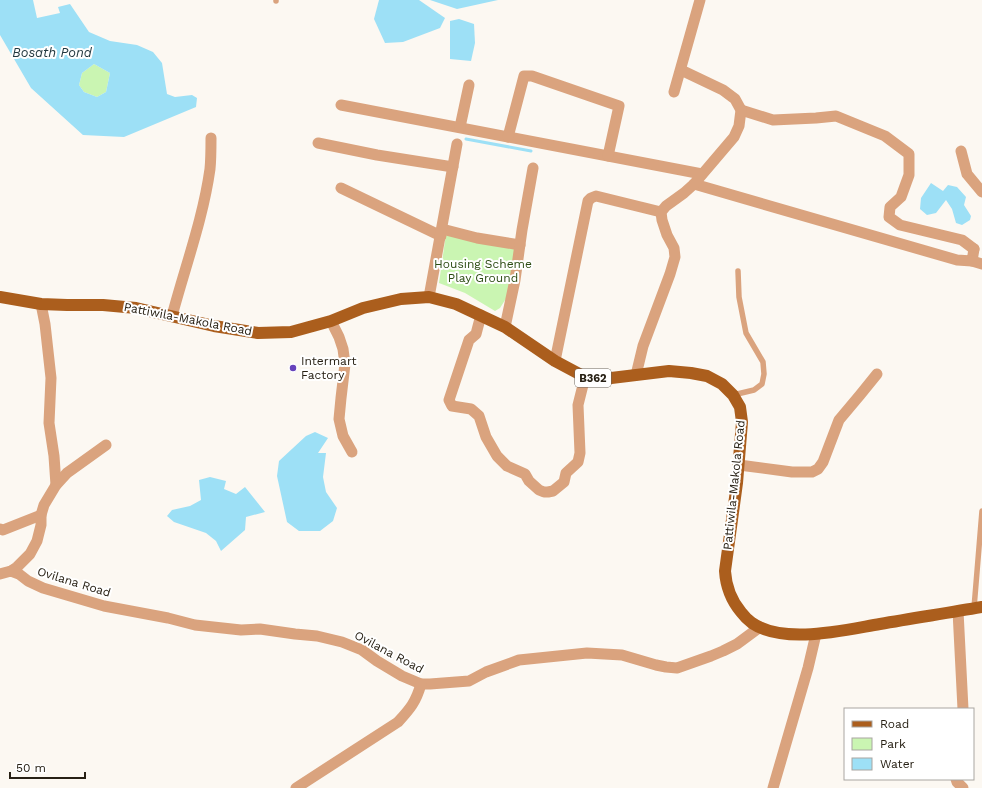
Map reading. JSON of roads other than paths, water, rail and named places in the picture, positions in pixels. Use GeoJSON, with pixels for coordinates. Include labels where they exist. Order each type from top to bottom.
{"type":"FeatureCollection","features":[{"type":"Feature","properties":{"kind":"main road","name":"Pattiwila-Makola Road"},"geometry":{"type":"LineString","coordinates":[[0,297],[41,304],[109,305],[136,308],[214,326],[258,332],[291,332],[331,322],[363,308],[401,298],[429,297],[456,304],[505,327],[555,361],[585,377],[603,378],[669,371],[707,376],[722,384],[733,395],[740,407],[742,422],[725,571],[729,593],[736,606],[751,623],[760,628],[777,632],[816,634],[978,608]]}},
{"type":"Feature","properties":{"kind":"street"},"geometry":{"type":"LineString","coordinates":[[674,92],[700,0]]}},
{"type":"Feature","properties":{"kind":"street"},"geometry":{"type":"LineString","coordinates":[[636,375],[643,346],[675,257],[674,248],[667,235],[661,212],[666,206],[694,184],[734,137],[739,126],[741,110],[734,99],[723,90],[680,70]]}},
{"type":"Feature","properties":{"kind":"street"},"geometry":{"type":"LineString","coordinates":[[508,137],[524,76],[532,76],[619,106],[608,156]]}},
{"type":"Feature","properties":{"kind":"street"},"geometry":{"type":"LineString","coordinates":[[460,127],[469,85]]}},
{"type":"Feature","properties":{"kind":"street"},"geometry":{"type":"LineString","coordinates":[[341,105],[702,174]]}},
{"type":"Feature","properties":{"kind":"street"},"geometry":{"type":"LineString","coordinates":[[694,184],[957,260],[977,263],[978,248],[962,240],[900,225],[889,217],[890,207],[901,197],[909,175],[909,154],[885,136],[836,116],[773,120],[741,110]]}},
{"type":"Feature","properties":{"kind":"street"},"geometry":{"type":"LineString","coordinates":[[172,316],[204,202],[210,167],[211,138]]}},
{"type":"Feature","properties":{"kind":"street"},"geometry":{"type":"LineString","coordinates":[[318,143],[377,155],[452,167]]}},
{"type":"Feature","properties":{"kind":"street"},"geometry":{"type":"LineString","coordinates":[[429,297],[457,144]]}},
{"type":"Feature","properties":{"kind":"street"},"geometry":{"type":"LineString","coordinates":[[961,152],[967,174],[982,192]]}},
{"type":"Feature","properties":{"kind":"street"},"geometry":{"type":"LineString","coordinates":[[505,327],[515,280],[533,168]]}},
{"type":"Feature","properties":{"kind":"street"},"geometry":{"type":"LineString","coordinates":[[341,188],[441,232],[520,245]]}},
{"type":"Feature","properties":{"kind":"street"},"geometry":{"type":"LineString","coordinates":[[555,361],[588,201],[596,196],[661,212]]}},
{"type":"Feature","properties":{"kind":"street"},"geometry":{"type":"LineString","coordinates":[[41,304],[45,324],[51,378],[49,423],[54,456],[56,486]]}},
{"type":"Feature","properties":{"kind":"street"},"geometry":{"type":"LineString","coordinates":[[481,315],[476,334],[469,340],[449,400],[452,406],[471,410],[479,416],[486,437],[497,456],[507,466],[525,474],[533,485],[544,492],[553,491],[564,482],[566,473],[578,462],[580,453],[578,405],[585,377]]}},
{"type":"Feature","properties":{"kind":"street"},"geometry":{"type":"LineString","coordinates":[[331,322],[344,349],[345,364],[339,419],[342,436],[352,452]]}},
{"type":"Feature","properties":{"kind":"street"},"geometry":{"type":"LineString","coordinates":[[738,465],[792,472],[812,472],[818,469],[823,462],[839,420],[877,374]]}},
{"type":"Feature","properties":{"kind":"street"},"geometry":{"type":"LineString","coordinates":[[0,574],[11,571],[17,567],[30,554],[37,541],[44,505],[56,486],[67,473],[106,445]]}},
{"type":"Feature","properties":{"kind":"street"},"geometry":{"type":"LineString","coordinates":[[0,530],[41,515]]}},
{"type":"Feature","properties":{"kind":"street","name":"Ovilana Road"},"geometry":{"type":"LineString","coordinates":[[11,571],[43,588],[104,606],[168,618],[195,625],[241,630],[260,629],[316,636],[342,642],[362,650],[402,676],[421,684],[437,684],[469,680],[519,660],[587,652],[622,655],[666,668],[677,668],[723,651],[737,644],[760,628]]}},
{"type":"Feature","properties":{"kind":"street"},"geometry":{"type":"LineString","coordinates":[[958,611],[964,708]]}},
{"type":"Feature","properties":{"kind":"street"},"geometry":{"type":"LineString","coordinates":[[773,788],[808,668],[816,634]]}},
{"type":"Feature","properties":{"kind":"street"},"geometry":{"type":"LineString","coordinates":[[296,788],[398,722],[411,708],[418,695],[421,684]]}},
{"type":"Feature","properties":{"kind":"street"},"geometry":{"type":"LineString","coordinates":[[956,780],[956,782],[963,788]]}},
{"type":"Feature","properties":{"kind":"lane"},"geometry":{"type":"LineString","coordinates":[[733,395],[754,390],[762,384],[764,374],[763,362],[746,333],[739,297],[738,271]]}},
{"type":"Feature","properties":{"kind":"lane"},"geometry":{"type":"LineString","coordinates":[[978,608],[982,511]]}},
{"type":"Feature","properties":{"kind":"water","name":"Bosath Pond"},"geometry":{"type":"Polygon","coordinates":[[[0,0],[33,0],[37,18],[60,13],[58,7],[70,4],[89,32],[110,41],[137,45],[153,52],[162,63],[167,94],[175,97],[192,95],[197,98],[196,107],[124,137],[83,135],[31,88],[0,35],[0,0]],[[94,64],[82,73],[79,85],[84,92],[97,97],[106,92],[110,73],[94,64]]]}},
{"type":"Feature","properties":{"kind":"water"},"geometry":{"type":"Polygon","coordinates":[[[379,0],[419,0],[445,18],[440,28],[403,42],[385,43],[374,19],[379,0]]]}},
{"type":"Feature","properties":{"kind":"water"},"geometry":{"type":"Polygon","coordinates":[[[430,0],[498,0],[457,9],[430,0]]]}},
{"type":"Feature","properties":{"kind":"water"},"geometry":{"type":"Polygon","coordinates":[[[459,19],[474,24],[475,43],[471,61],[450,59],[450,21],[459,19]]]}},
{"type":"Feature","properties":{"kind":"water"},"geometry":{"type":"Polygon","coordinates":[[[931,183],[943,191],[948,185],[957,187],[966,197],[964,205],[971,216],[970,220],[962,225],[956,223],[952,209],[946,200],[936,213],[927,215],[920,209],[921,198],[931,183]]]}},
{"type":"Feature","properties":{"kind":"water"},"geometry":{"type":"Polygon","coordinates":[[[315,432],[328,438],[318,453],[326,453],[323,477],[326,492],[337,508],[333,521],[320,531],[299,531],[287,522],[277,476],[279,461],[306,436],[315,432]]]}},
{"type":"Feature","properties":{"kind":"water"},"geometry":{"type":"Polygon","coordinates":[[[210,477],[226,481],[224,489],[236,494],[245,487],[265,512],[246,517],[245,530],[221,551],[216,541],[206,533],[174,522],[167,516],[172,510],[190,506],[201,500],[199,480],[210,477]]]}},
{"type":"Feature","properties":{"kind":"waterway"},"geometry":{"type":"LineString","coordinates":[[466,139],[531,151]]}},
{"type":"Feature","properties":{"kind":"place","name":"Intermart Factory"},"geometry":{"type":"Point","coordinates":[293,368]}},
{"type":"Feature","properties":{"kind":"park label","name":"Housing Scheme Play Ground"},"geometry":{"type":"Point","coordinates":[483,271]}}]}
